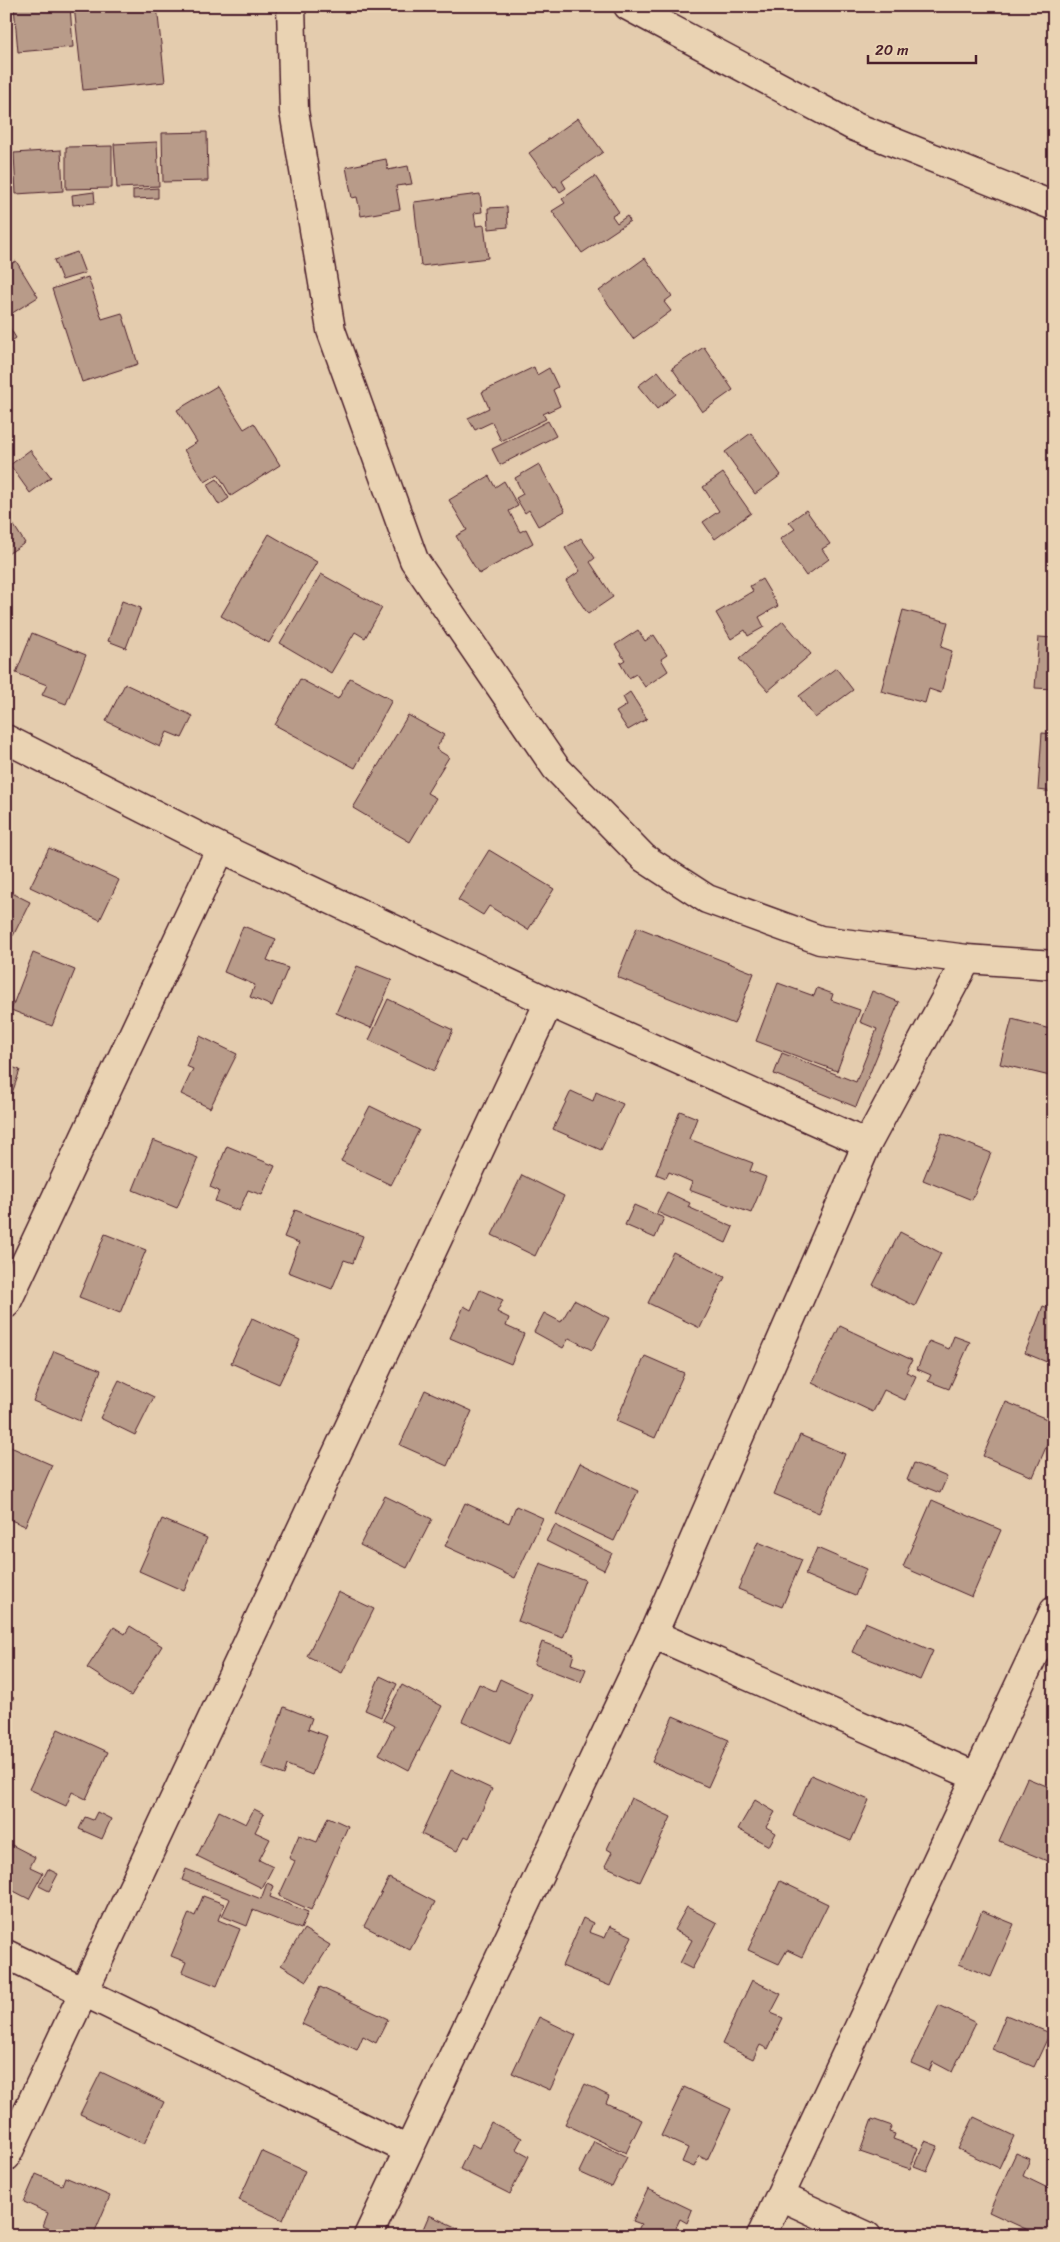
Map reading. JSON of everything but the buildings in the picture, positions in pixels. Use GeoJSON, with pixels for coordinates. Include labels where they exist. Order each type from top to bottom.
{"type":"FeatureCollection","features":[{"type":"Feature","properties":{"kind":"street"},"geometry":{"type":"LineString","coordinates":[[291,6],[294,111],[331,330],[414,560],[556,768],[644,858],[707,899],[820,940],[967,959],[1054,965]]}},
{"type":"Feature","properties":{"kind":"street"},"geometry":{"type":"LineString","coordinates":[[628,6],[852,126],[1054,206]]}},
{"type":"Feature","properties":{"kind":"street"},"geometry":{"type":"LineString","coordinates":[[6,739],[222,848],[549,1002],[867,1144]]}},
{"type":"Feature","properties":{"kind":"street"},"geometry":{"type":"LineString","coordinates":[[6,1304],[222,848]]}},
{"type":"Feature","properties":{"kind":"street"},"geometry":{"type":"LineString","coordinates":[[368,2236],[653,1634],[867,1144],[967,959]]}},
{"type":"Feature","properties":{"kind":"street"},"geometry":{"type":"LineString","coordinates":[[6,2157],[549,1002]]}},
{"type":"Feature","properties":{"kind":"street"},"geometry":{"type":"LineString","coordinates":[[761,2236],[1054,1611]]}},
{"type":"Feature","properties":{"kind":"street"},"geometry":{"type":"LineString","coordinates":[[653,1634],[975,1776]]}},
{"type":"Feature","properties":{"kind":"street"},"geometry":{"type":"LineString","coordinates":[[6,1954],[408,2150]]}},
{"type":"Feature","properties":{"kind":"street"},"geometry":{"type":"LineString","coordinates":[[780,2196],[867,2236]]}}]}
